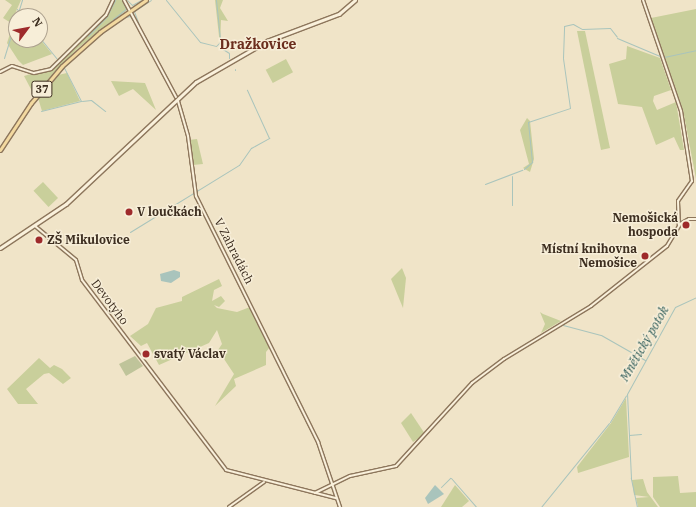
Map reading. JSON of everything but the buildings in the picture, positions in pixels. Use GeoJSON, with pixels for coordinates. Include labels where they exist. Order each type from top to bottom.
{"type":"FeatureCollection","features":[{"type":"Feature","properties":{"kind":"main road","name":"37"},"geometry":{"type":"LineString","coordinates":[[0,150],[58,70],[96,35],[146,0]]}},
{"type":"Feature","properties":{"kind":"main road"},"geometry":{"type":"LineString","coordinates":[[0,248],[35,226],[73,198],[198,80],[271,40],[337,15],[355,0]]}},
{"type":"Feature","properties":{"kind":"street"},"geometry":{"type":"LineString","coordinates":[[0,72],[12,66],[34,73],[51,69],[106,15],[113,0]]}},
{"type":"Feature","properties":{"kind":"street","name":"V Zahradách"},"geometry":{"type":"LineString","coordinates":[[124,0],[177,99],[188,136],[194,190],[319,445],[340,507]]}},
{"type":"Feature","properties":{"kind":"street"},"geometry":{"type":"LineString","coordinates":[[315,493],[350,476],[392,468],[429,433],[472,383],[504,359],[571,319],[662,250],[678,230],[681,221],[678,214],[678,200],[692,186],[690,169],[680,106],[642,0]]}},
{"type":"Feature","properties":{"kind":"street"},"geometry":{"type":"LineString","coordinates":[[681,221],[696,219]]}},
{"type":"Feature","properties":{"kind":"street","name":"Devotyho"},"geometry":{"type":"LineString","coordinates":[[35,226],[74,259],[83,282],[223,468],[235,476],[336,498]]}},
{"type":"Feature","properties":{"kind":"street"},"geometry":{"type":"LineString","coordinates":[[230,507],[264,482]]}},
{"type":"Feature","properties":{"kind":"green space"},"geometry":{"type":"Polygon","coordinates":[[[5,0],[21,0],[18,8],[10,8],[12,5],[5,0]]]}},
{"type":"Feature","properties":{"kind":"green space"},"geometry":{"type":"Polygon","coordinates":[[[114,0],[123,0],[127,10],[78,48],[34,95],[24,76],[54,67],[105,17],[114,0]]]}},
{"type":"Feature","properties":{"kind":"green space"},"geometry":{"type":"Polygon","coordinates":[[[215,0],[223,0],[220,8],[228,21],[221,20],[220,45],[215,0]]]}},
{"type":"Feature","properties":{"kind":"green space"},"geometry":{"type":"Polygon","coordinates":[[[696,9],[696,179],[683,110],[651,18],[696,9]]]}},
{"type":"Feature","properties":{"kind":"green space"},"geometry":{"type":"Polygon","coordinates":[[[8,11],[8,21],[3,18],[8,11]]]}},
{"type":"Feature","properties":{"kind":"green space"},"geometry":{"type":"Polygon","coordinates":[[[577,31],[585,31],[610,148],[601,150],[577,31]]]}},
{"type":"Feature","properties":{"kind":"green space"},"geometry":{"type":"Polygon","coordinates":[[[627,46],[660,58],[671,90],[654,96],[653,101],[657,110],[676,102],[684,150],[680,150],[674,137],[656,145],[642,107],[618,104],[609,64],[626,59],[627,46]]]}},
{"type":"Feature","properties":{"kind":"green space"},"geometry":{"type":"Polygon","coordinates":[[[10,48],[47,48],[52,54],[23,65],[10,48]]]}},
{"type":"Feature","properties":{"kind":"green space"},"geometry":{"type":"Polygon","coordinates":[[[286,59],[293,72],[273,83],[266,70],[286,59]]]}},
{"type":"Feature","properties":{"kind":"green space"},"geometry":{"type":"Polygon","coordinates":[[[67,73],[80,101],[42,111],[38,98],[58,75],[67,73]]]}},
{"type":"Feature","properties":{"kind":"green space"},"geometry":{"type":"Polygon","coordinates":[[[111,81],[145,83],[156,110],[133,89],[119,96],[111,81]]]}},
{"type":"Feature","properties":{"kind":"green space"},"geometry":{"type":"Polygon","coordinates":[[[527,118],[530,121],[534,159],[530,172],[523,168],[529,164],[520,130],[527,118]]]}},
{"type":"Feature","properties":{"kind":"green space"},"geometry":{"type":"Polygon","coordinates":[[[197,139],[203,164],[193,165],[189,140],[197,139]]]}},
{"type":"Feature","properties":{"kind":"green space"},"geometry":{"type":"Polygon","coordinates":[[[43,182],[58,198],[48,207],[33,191],[43,182]]]}},
{"type":"Feature","properties":{"kind":"green space"},"geometry":{"type":"Polygon","coordinates":[[[402,268],[406,278],[403,308],[391,279],[402,268]]]}},
{"type":"Feature","properties":{"kind":"green space"},"geometry":{"type":"Polygon","coordinates":[[[219,279],[222,286],[214,290],[212,301],[221,296],[225,301],[219,307],[214,305],[217,308],[237,312],[250,307],[270,347],[266,352],[266,365],[234,379],[236,386],[215,406],[234,374],[218,350],[222,344],[217,330],[209,343],[159,365],[147,343],[141,346],[130,336],[148,324],[156,308],[182,301],[182,297],[219,279]]]}},
{"type":"Feature","properties":{"kind":"green space"},"geometry":{"type":"Polygon","coordinates":[[[540,312],[561,321],[541,333],[545,324],[540,312]]]}},
{"type":"Feature","properties":{"kind":"green space"},"geometry":{"type":"Polygon","coordinates":[[[135,356],[143,366],[126,376],[119,364],[135,356]]]}},
{"type":"Feature","properties":{"kind":"green space"},"geometry":{"type":"Polygon","coordinates":[[[39,358],[50,368],[54,365],[62,369],[71,378],[63,384],[49,373],[44,374],[26,389],[38,404],[18,404],[7,389],[39,358]]]}},
{"type":"Feature","properties":{"kind":"green space"},"geometry":{"type":"Polygon","coordinates":[[[626,398],[629,457],[578,473],[577,467],[611,423],[626,398]]]}},
{"type":"Feature","properties":{"kind":"green space"},"geometry":{"type":"Polygon","coordinates":[[[411,413],[425,434],[413,442],[401,423],[411,413]]]}},
{"type":"Feature","properties":{"kind":"green space"},"geometry":{"type":"Polygon","coordinates":[[[678,476],[680,493],[696,492],[696,507],[660,507],[653,497],[653,477],[678,476]]]}},
{"type":"Feature","properties":{"kind":"green space"},"geometry":{"type":"Polygon","coordinates":[[[643,479],[647,492],[658,507],[638,507],[636,498],[649,497],[634,495],[632,480],[643,479]]]}},
{"type":"Feature","properties":{"kind":"green space"},"geometry":{"type":"Polygon","coordinates":[[[455,485],[469,501],[462,507],[441,507],[455,485]]]}},
{"type":"Feature","properties":{"kind":"water"},"geometry":{"type":"Polygon","coordinates":[[[174,270],[180,272],[180,277],[171,283],[161,281],[160,274],[174,270]]]}},
{"type":"Feature","properties":{"kind":"water"},"geometry":{"type":"Polygon","coordinates":[[[435,485],[444,494],[428,504],[425,498],[435,485]]]}},
{"type":"Feature","properties":{"kind":"waterway"},"geometry":{"type":"LineString","coordinates":[[4,58],[22,0]]}},
{"type":"Feature","properties":{"kind":"waterway"},"geometry":{"type":"LineString","coordinates":[[50,67],[105,13],[111,0]]}},
{"type":"Feature","properties":{"kind":"waterway"},"geometry":{"type":"LineString","coordinates":[[88,36],[107,16],[115,0]]}},
{"type":"Feature","properties":{"kind":"waterway"},"geometry":{"type":"LineString","coordinates":[[113,19],[126,9],[122,0]]}},
{"type":"Feature","properties":{"kind":"waterway"},"geometry":{"type":"LineString","coordinates":[[127,0],[132,5],[141,0]]}},
{"type":"Feature","properties":{"kind":"waterway"},"geometry":{"type":"LineString","coordinates":[[139,25],[134,11],[151,0]]}},
{"type":"Feature","properties":{"kind":"waterway"},"geometry":{"type":"LineString","coordinates":[[166,0],[200,42],[216,46],[221,41]]}},
{"type":"Feature","properties":{"kind":"waterway"},"geometry":{"type":"LineString","coordinates":[[216,0],[221,48],[229,53],[229,58]]}},
{"type":"Feature","properties":{"kind":"waterway"},"geometry":{"type":"LineString","coordinates":[[125,17],[130,16],[136,25]]}},
{"type":"Feature","properties":{"kind":"waterway"},"geometry":{"type":"LineString","coordinates":[[524,169],[532,162],[528,122],[570,108],[563,58],[564,26],[573,24],[582,29],[610,28],[617,37]]}},
{"type":"Feature","properties":{"kind":"waterway"},"geometry":{"type":"LineString","coordinates":[[617,38],[662,57]]}},
{"type":"Feature","properties":{"kind":"waterway"},"geometry":{"type":"LineString","coordinates":[[48,48],[58,60]]}},
{"type":"Feature","properties":{"kind":"waterway"},"geometry":{"type":"LineString","coordinates":[[664,57],[696,50]]}},
{"type":"Feature","properties":{"kind":"waterway"},"geometry":{"type":"LineString","coordinates":[[41,111],[81,101],[64,67],[71,60]]}},
{"type":"Feature","properties":{"kind":"waterway"},"geometry":{"type":"LineString","coordinates":[[130,232],[239,165],[251,148],[269,138],[247,90]]}},
{"type":"Feature","properties":{"kind":"waterway"},"geometry":{"type":"LineString","coordinates":[[82,101],[91,100],[105,111]]}},
{"type":"Feature","properties":{"kind":"waterway"},"geometry":{"type":"LineString","coordinates":[[696,146],[696,178]]}},
{"type":"Feature","properties":{"kind":"waterway"},"geometry":{"type":"LineString","coordinates":[[485,184],[522,170]]}},
{"type":"Feature","properties":{"kind":"waterway"},"geometry":{"type":"LineString","coordinates":[[512,176],[512,205]]}},
{"type":"Feature","properties":{"kind":"waterway","name":"Mnětický potok"},"geometry":{"type":"LineString","coordinates":[[637,507],[631,478],[627,394],[675,307],[696,297]]}},
{"type":"Feature","properties":{"kind":"waterway"},"geometry":{"type":"LineString","coordinates":[[563,325],[601,335],[645,360]]}},
{"type":"Feature","properties":{"kind":"waterway"},"geometry":{"type":"LineString","coordinates":[[610,422],[626,395]]}},
{"type":"Feature","properties":{"kind":"waterway"},"geometry":{"type":"LineString","coordinates":[[541,507],[609,423]]}},
{"type":"Feature","properties":{"kind":"waterway"},"geometry":{"type":"LineString","coordinates":[[629,435],[641,434]]}},
{"type":"Feature","properties":{"kind":"waterway"},"geometry":{"type":"LineString","coordinates":[[441,487],[450,478]]}},
{"type":"Feature","properties":{"kind":"waterway"},"geometry":{"type":"LineString","coordinates":[[451,478],[476,507]]}},
{"type":"Feature","properties":{"kind":"place","name":"V loučkách"},"geometry":{"type":"Point","coordinates":[129,212]}},
{"type":"Feature","properties":{"kind":"place","name":"Nemošická hospoda"},"geometry":{"type":"Point","coordinates":[686,225]}},
{"type":"Feature","properties":{"kind":"place","name":"ZŠ Mikulovice"},"geometry":{"type":"Point","coordinates":[39,240]}},
{"type":"Feature","properties":{"kind":"place","name":"Místní knihovna Nemošice"},"geometry":{"type":"Point","coordinates":[645,256]}},
{"type":"Feature","properties":{"kind":"place","name":"svatý Václav"},"geometry":{"type":"Point","coordinates":[146,354]}},
{"type":"Feature","properties":{"kind":"district","name":"Dražkovice"},"geometry":{"type":"Point","coordinates":[258,44]}}]}
